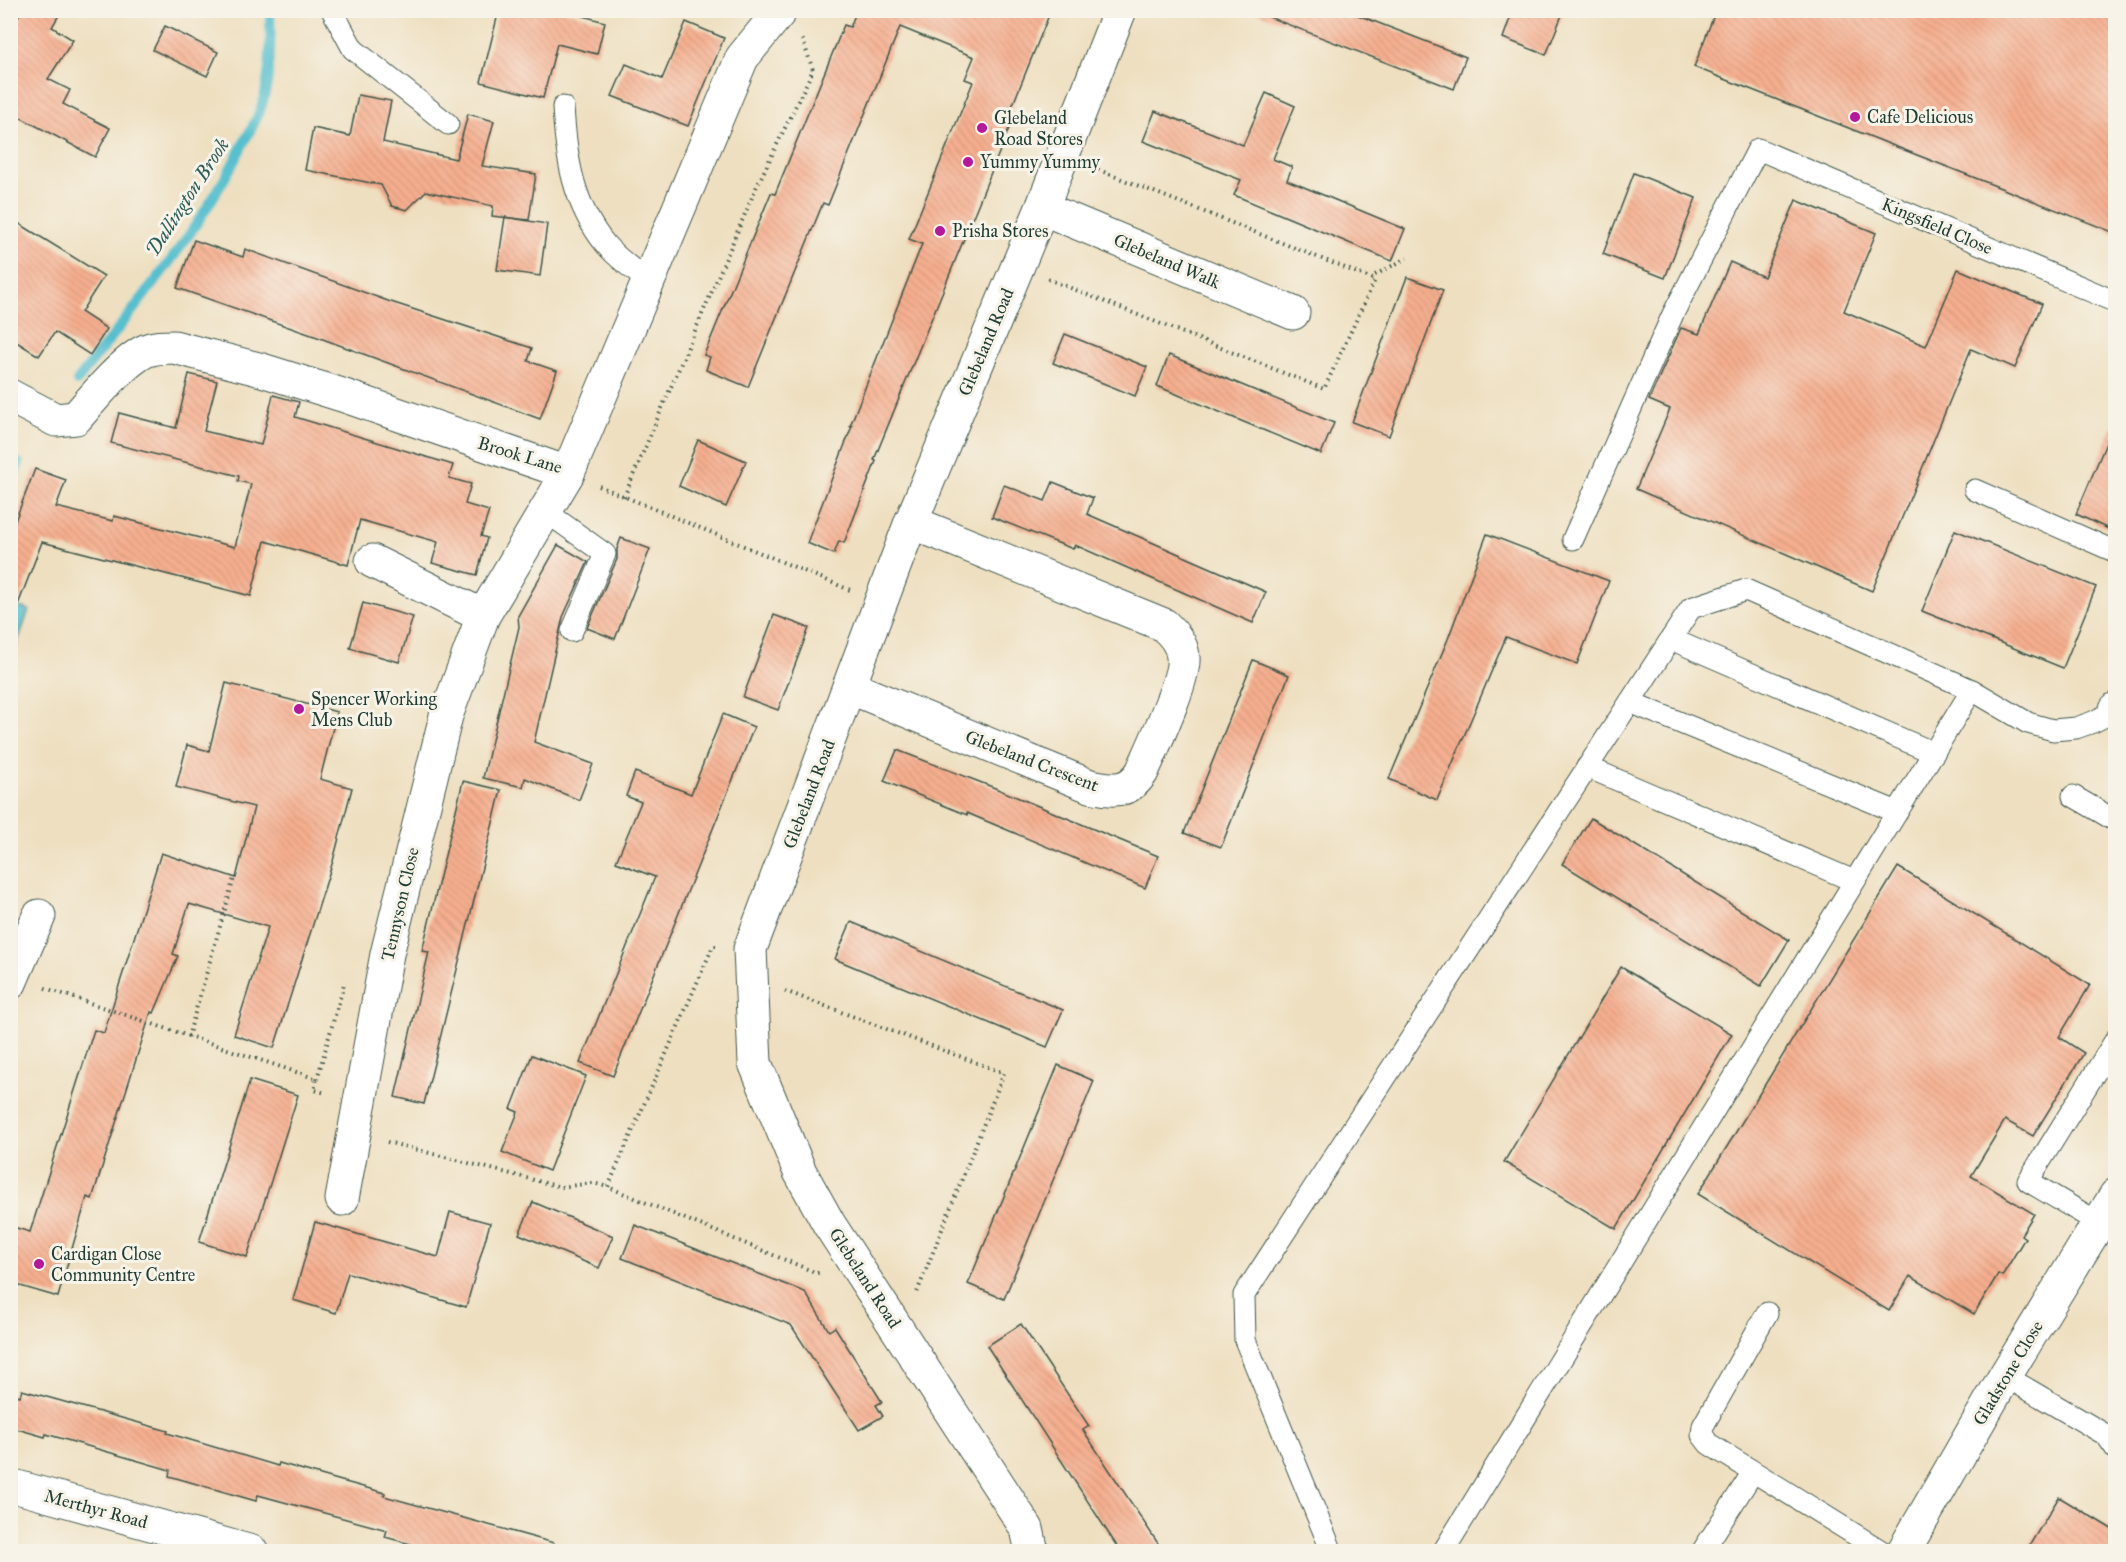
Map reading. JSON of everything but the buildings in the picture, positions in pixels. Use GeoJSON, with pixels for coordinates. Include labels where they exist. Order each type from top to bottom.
{"type":"FeatureCollection","features":[{"type":"Feature","properties":{"kind":"street","name":"Glebeland Road"},"geometry":{"type":"LineString","coordinates":[[1032,1551],[1027,1529],[856,1265],[800,1172],[755,1063],[750,964],[911,522],[1042,208],[1120,10]]}},
{"type":"Feature","properties":{"kind":"street","name":"Brook Lane"},"geometry":{"type":"LineString","coordinates":[[10,396],[56,420],[76,418],[126,365],[138,356],[161,346],[174,347],[262,370],[342,395],[568,473],[742,58],[790,20]]}},
{"type":"Feature","properties":{"kind":"street","name":"Glebeland Walk"},"geometry":{"type":"LineString","coordinates":[[1042,208],[1293,313]]}},
{"type":"Feature","properties":{"kind":"street","name":"Tennyson Close"},"geometry":{"type":"LineString","coordinates":[[342,1199],[387,954],[446,716],[483,616],[568,473]]}},
{"type":"Feature","properties":{"kind":"street","name":"Glebeland Crescent"},"geometry":{"type":"LineString","coordinates":[[849,687],[1090,786],[1120,790],[1137,781],[1142,772],[1181,676],[1184,658],[1181,649],[1176,636],[1164,625],[911,522]]}},
{"type":"Feature","properties":{"kind":"street"},"geometry":{"type":"LineString","coordinates":[[372,561],[483,616]]}},
{"type":"Feature","properties":{"kind":"street"},"geometry":{"type":"LineString","coordinates":[[12,980],[39,916]]}},
{"type":"Feature","properties":{"kind":"street","name":"Gladstone Close"},"geometry":{"type":"LineString","coordinates":[[1903,1551],[2005,1376],[2115,1195]]}},
{"type":"Feature","properties":{"kind":"street","name":"Merthyr Road"},"geometry":{"type":"LineString","coordinates":[[10,1485],[252,1551]]}},
{"type":"Feature","properties":{"kind":"lane"},"geometry":{"type":"LineString","coordinates":[[332,10],[353,48],[448,124]]}},
{"type":"Feature","properties":{"kind":"lane"},"geometry":{"type":"LineString","coordinates":[[562,107],[569,169],[574,189],[607,246],[648,281]]}},
{"type":"Feature","properties":{"kind":"lane","name":"Kingsfield Close"},"geometry":{"type":"LineString","coordinates":[[1573,539],[1673,314],[1758,149],[2115,302]]}},
{"type":"Feature","properties":{"kind":"lane"},"geometry":{"type":"LineString","coordinates":[[1975,490],[2115,552]]}},
{"type":"Feature","properties":{"kind":"lane"},"geometry":{"type":"LineString","coordinates":[[545,511],[605,554],[572,631]]}},
{"type":"Feature","properties":{"kind":"lane"},"geometry":{"type":"LineString","coordinates":[[1332,1551],[1245,1340],[1244,1295],[1691,608],[1746,590],[1972,690],[2028,723],[2053,730],[2076,728],[2115,710]]}},
{"type":"Feature","properties":{"kind":"lane"},"geometry":{"type":"LineString","coordinates":[[1671,639],[1934,753]]}},
{"type":"Feature","properties":{"kind":"lane"},"geometry":{"type":"LineString","coordinates":[[1443,1551],[1972,690]]}},
{"type":"Feature","properties":{"kind":"lane"},"geometry":{"type":"LineString","coordinates":[[1630,702],[1897,812]]}},
{"type":"Feature","properties":{"kind":"lane"},"geometry":{"type":"LineString","coordinates":[[1587,767],[1854,881]]}},
{"type":"Feature","properties":{"kind":"lane"},"geometry":{"type":"LineString","coordinates":[[2073,796],[2115,821]]}},
{"type":"Feature","properties":{"kind":"lane"},"geometry":{"type":"LineString","coordinates":[[2099,1223],[2028,1181],[2115,1040]]}},
{"type":"Feature","properties":{"kind":"lane"},"geometry":{"type":"LineString","coordinates":[[1767,1313],[1703,1426],[1702,1436],[1709,1444],[1882,1551]]}},
{"type":"Feature","properties":{"kind":"lane"},"geometry":{"type":"LineString","coordinates":[[2005,1376],[2106,1435],[2115,1449]]}},
{"type":"Feature","properties":{"kind":"lane"},"geometry":{"type":"LineString","coordinates":[[1702,1551],[1753,1472]]}},
{"type":"Feature","properties":{"kind":"path"},"geometry":{"type":"LineString","coordinates":[[624,496],[756,188],[813,70],[790,20]]}},
{"type":"Feature","properties":{"kind":"path"},"geometry":{"type":"LineString","coordinates":[[1375,275],[1407,258]]}},
{"type":"Feature","properties":{"kind":"path"},"geometry":{"type":"LineString","coordinates":[[568,473],[881,603]]}},
{"type":"Feature","properties":{"kind":"path"},"geometry":{"type":"LineString","coordinates":[[188,1037],[234,878]]}},
{"type":"Feature","properties":{"kind":"path"},"geometry":{"type":"LineString","coordinates":[[608,1187],[713,946],[1004,1073],[901,1334]]}},
{"type":"Feature","properties":{"kind":"path"},"geometry":{"type":"LineString","coordinates":[[12,980],[317,1079],[314,1090]]}},
{"type":"Feature","properties":{"kind":"path"},"geometry":{"type":"LineString","coordinates":[[354,1132],[376,1140],[543,1184],[561,1187],[593,1183],[608,1187],[817,1273],[856,1265]]}},
{"type":"Feature","properties":{"kind":"water"},"geometry":{"type":"Polygon","coordinates":[[[10,604],[29,610],[15,650],[11,648],[10,604]]]}},
{"type":"Feature","properties":{"kind":"waterway","name":"Dallington Brook"},"geometry":{"type":"LineString","coordinates":[[77,381],[167,266],[209,205],[254,124],[262,105],[269,70],[270,10]]}},
{"type":"Feature","properties":{"kind":"waterway","name":"Dallington Brook"},"geometry":{"type":"LineString","coordinates":[[10,486],[19,463]]}},
{"type":"Feature","properties":{"kind":"place","name":"Cafe Delicious"},"geometry":{"type":"Point","coordinates":[1855,117]}},
{"type":"Feature","properties":{"kind":"place","name":"Glebeland Road Stores"},"geometry":{"type":"Point","coordinates":[982,128]}},
{"type":"Feature","properties":{"kind":"place","name":"Yummy Yummy"},"geometry":{"type":"Point","coordinates":[968,162]}},
{"type":"Feature","properties":{"kind":"place","name":"Prisha Stores"},"geometry":{"type":"Point","coordinates":[940,231]}},
{"type":"Feature","properties":{"kind":"place","name":"Spencer Working Mens Club"},"geometry":{"type":"Point","coordinates":[299,709]}},
{"type":"Feature","properties":{"kind":"place","name":"Cardigan Close Community Centre"},"geometry":{"type":"Point","coordinates":[39,1264]}}]}
